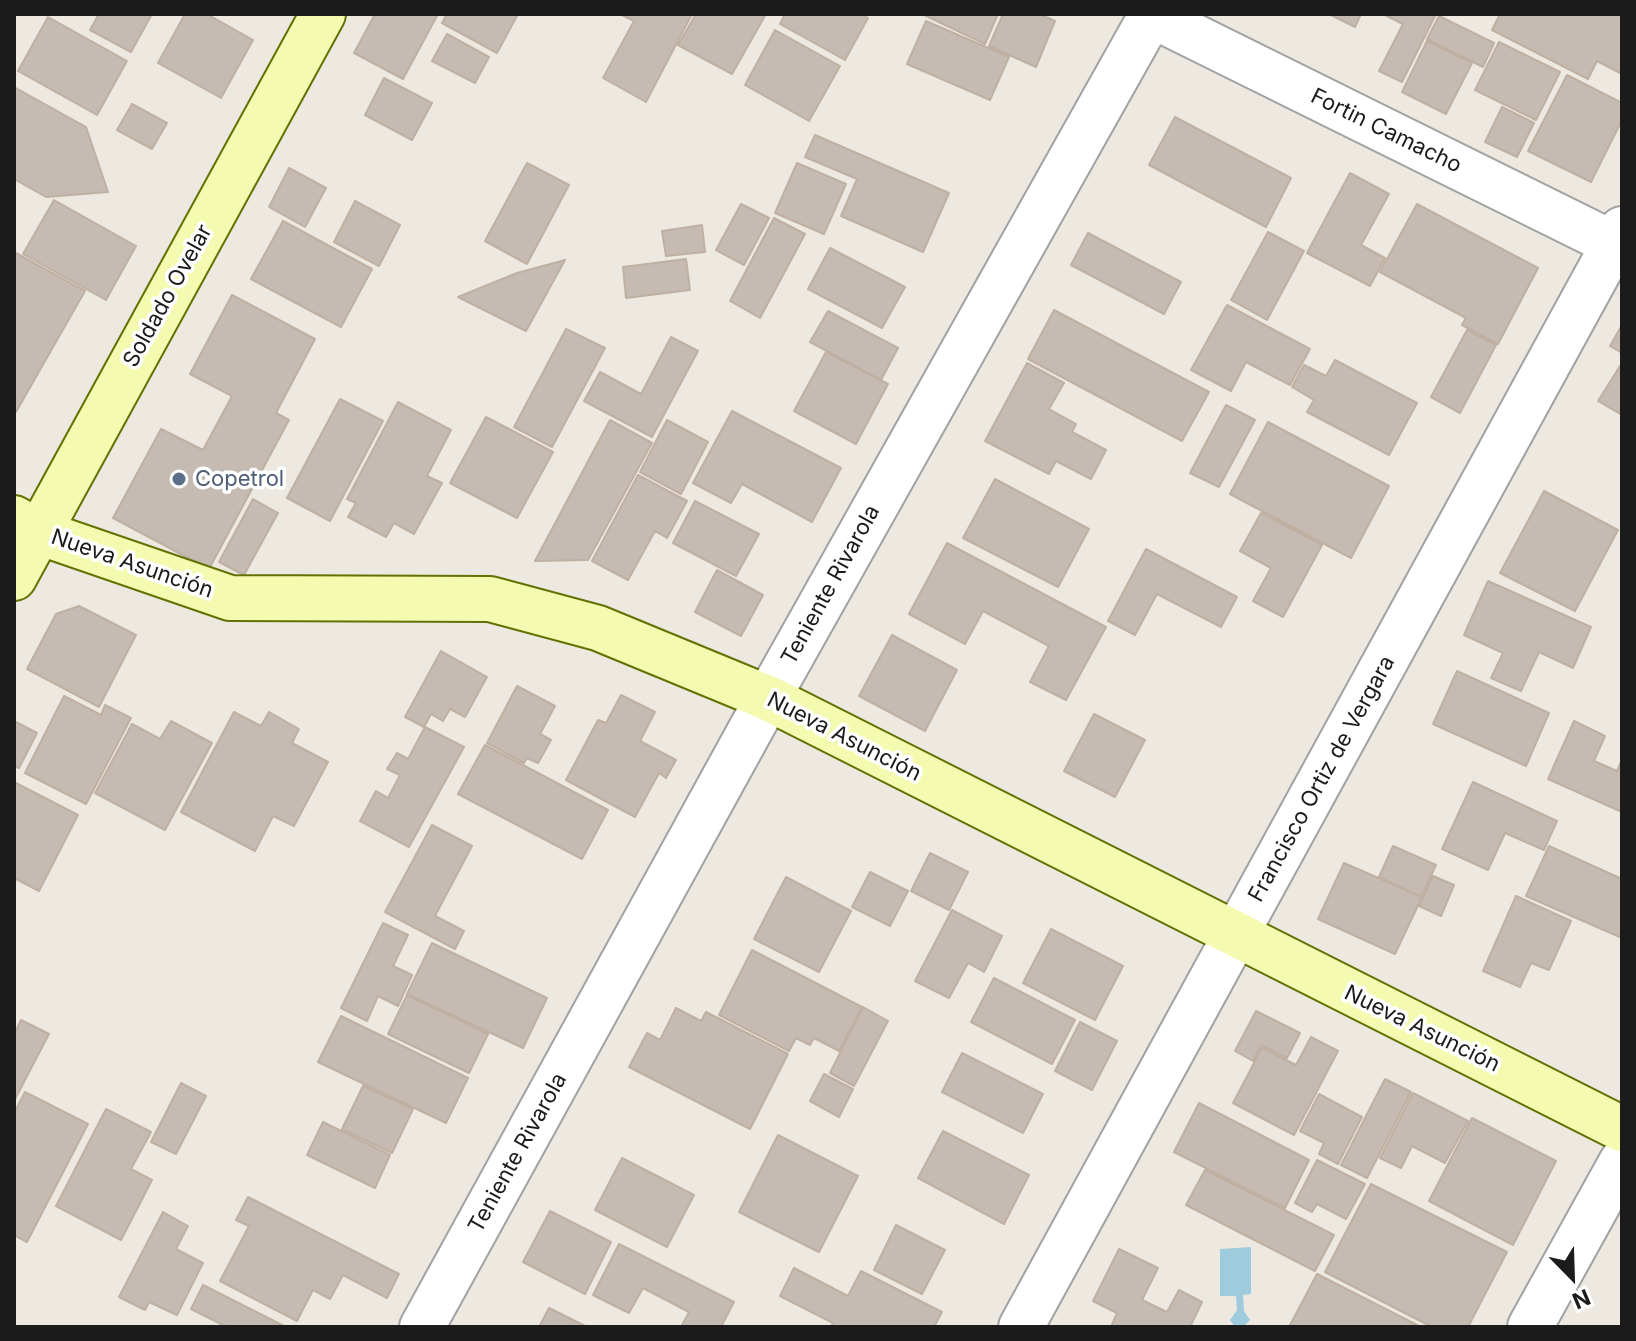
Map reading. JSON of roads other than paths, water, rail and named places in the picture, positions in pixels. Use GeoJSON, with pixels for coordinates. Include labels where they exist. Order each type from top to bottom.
{"type":"FeatureCollection","features":[{"type":"Feature","properties":{"kind":"street","name":"Soldado Ovelar"},"geometry":{"type":"LineString","coordinates":[[14,578],[26,525],[323,14]]}},
{"type":"Feature","properties":{"kind":"street","name":"Fortin Camacho"},"geometry":{"type":"LineString","coordinates":[[1151,14],[1619,241]]}},
{"type":"Feature","properties":{"kind":"street","name":"Teniente Rivarola"},"geometry":{"type":"LineString","coordinates":[[422,1327],[768,698],[1151,14]]}},
{"type":"Feature","properties":{"kind":"street","name":"Francisco Ortiz de Vergara"},"geometry":{"type":"LineString","coordinates":[[1021,1327],[1619,241]]}},
{"type":"Feature","properties":{"kind":"street","name":"Nueva Asunción"},"geometry":{"type":"LineString","coordinates":[[26,525],[230,598],[490,599],[598,628],[768,698],[1236,937],[1622,1129]]}},
{"type":"Feature","properties":{"kind":"street"},"geometry":{"type":"LineString","coordinates":[[1530,1327],[1622,1161]]}},
{"type":"Feature","properties":{"kind":"water"},"geometry":{"type":"Polygon","coordinates":[[[1251,1247],[1251,1294],[1243,1295],[1244,1311],[1250,1320],[1243,1327],[1235,1327],[1230,1320],[1237,1310],[1236,1296],[1220,1296],[1220,1249],[1251,1247]]]}},
{"type":"Feature","properties":{"kind":"place","name":"Copetrol"},"geometry":{"type":"Point","coordinates":[179,479]}}]}
